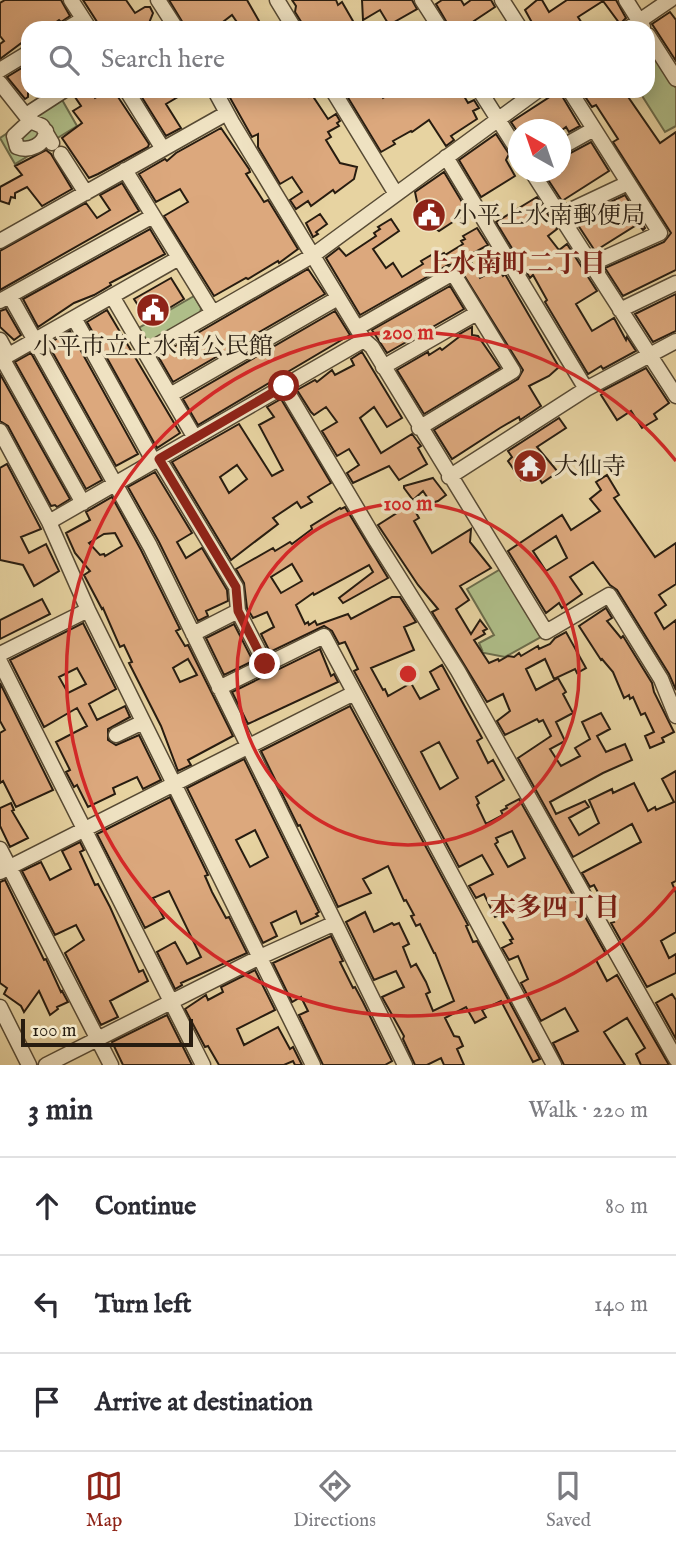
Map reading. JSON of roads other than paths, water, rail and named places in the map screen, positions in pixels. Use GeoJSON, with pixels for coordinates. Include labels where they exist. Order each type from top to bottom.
{"type":"FeatureCollection","features":[{"type":"Feature","properties":{"kind":"street"},"geometry":{"type":"LineString","coordinates":[[71,0],[85,21]]}},
{"type":"Feature","properties":{"kind":"street"},"geometry":{"type":"LineString","coordinates":[[158,0],[172,21]]}},
{"type":"Feature","properties":{"kind":"street"},"geometry":{"type":"LineString","coordinates":[[277,0],[290,21]]}},
{"type":"Feature","properties":{"kind":"street"},"geometry":{"type":"LineString","coordinates":[[422,0],[436,21]]}},
{"type":"Feature","properties":{"kind":"street"},"geometry":{"type":"LineString","coordinates":[[502,0],[516,21]]}},
{"type":"Feature","properties":{"kind":"street"},"geometry":{"type":"LineString","coordinates":[[626,0],[635,21]]}},
{"type":"Feature","properties":{"kind":"street"},"geometry":{"type":"LineString","coordinates":[[643,21],[670,0]]}},
{"type":"Feature","properties":{"kind":"street"},"geometry":{"type":"LineString","coordinates":[[655,46],[676,79]]}},
{"type":"Feature","properties":{"kind":"street"},"geometry":{"type":"LineString","coordinates":[[0,70],[21,56]]}},
{"type":"Feature","properties":{"kind":"street"},"geometry":{"type":"LineString","coordinates":[[0,83],[28,118],[42,125],[86,193]]}},
{"type":"Feature","properties":{"kind":"street"},"geometry":{"type":"LineString","coordinates":[[53,143],[43,141],[34,148],[22,149],[18,147],[15,136],[28,118],[54,98]]}},
{"type":"Feature","properties":{"kind":"street"},"geometry":{"type":"LineString","coordinates":[[131,98],[163,149]]}},
{"type":"Feature","properties":{"kind":"street"},"geometry":{"type":"LineString","coordinates":[[219,98],[312,256],[360,334],[372,347],[546,632],[609,595],[661,679],[676,716]]}},
{"type":"Feature","properties":{"kind":"street"},"geometry":{"type":"LineString","coordinates":[[336,98],[396,194]]}},
{"type":"Feature","properties":{"kind":"street"},"geometry":{"type":"LineString","coordinates":[[485,98],[508,133]]}},
{"type":"Feature","properties":{"kind":"street"},"geometry":{"type":"LineString","coordinates":[[145,352],[312,256],[527,98]]}},
{"type":"Feature","properties":{"kind":"street"},"geometry":{"type":"LineString","coordinates":[[574,98],[660,233],[591,264]]}},
{"type":"Feature","properties":{"kind":"street"},"geometry":{"type":"LineString","coordinates":[[0,241],[227,113]]}},
{"type":"Feature","properties":{"kind":"street"},"geometry":{"type":"LineString","coordinates":[[571,142],[594,129]]}},
{"type":"Feature","properties":{"kind":"street"},"geometry":{"type":"LineString","coordinates":[[446,158],[586,389]]}},
{"type":"Feature","properties":{"kind":"street"},"geometry":{"type":"LineString","coordinates":[[125,170],[213,313]]}},
{"type":"Feature","properties":{"kind":"street"},"geometry":{"type":"LineString","coordinates":[[539,182],[676,396]]}},
{"type":"Feature","properties":{"kind":"street"},"geometry":{"type":"LineString","coordinates":[[560,215],[628,183]]}},
{"type":"Feature","properties":{"kind":"street"},"geometry":{"type":"LineString","coordinates":[[153,216],[5,299],[34,340],[150,546],[405,1065]]}},
{"type":"Feature","properties":{"kind":"street"},"geometry":{"type":"LineString","coordinates":[[4,358],[179,258]]}},
{"type":"Feature","properties":{"kind":"street"},"geometry":{"type":"LineString","coordinates":[[50,522],[284,386],[453,273],[513,371],[419,428]]}},
{"type":"Feature","properties":{"kind":"street"},"geometry":{"type":"LineString","coordinates":[[621,310],[676,283]]}},
{"type":"Feature","properties":{"kind":"street"},"geometry":{"type":"LineString","coordinates":[[112,296],[195,438]]}},
{"type":"Feature","properties":{"kind":"street"},"geometry":{"type":"LineString","coordinates":[[170,395],[338,298]]}},
{"type":"Feature","properties":{"kind":"street"},"geometry":{"type":"LineString","coordinates":[[383,367],[477,313]]}},
{"type":"Feature","properties":{"kind":"street"},"geometry":{"type":"LineString","coordinates":[[74,318],[156,460],[236,587],[238,611],[265,664]]}},
{"type":"Feature","properties":{"kind":"street"},"geometry":{"type":"LineString","coordinates":[[0,340],[4,358],[83,503]]}},
{"type":"Feature","properties":{"kind":"street"},"geometry":{"type":"LineString","coordinates":[[449,477],[586,389],[676,341]]}},
{"type":"Feature","properties":{"kind":"street"},"geometry":{"type":"LineString","coordinates":[[284,386],[458,671],[676,1059]]}},
{"type":"Feature","properties":{"kind":"street"},"geometry":{"type":"LineString","coordinates":[[0,431],[50,522],[88,610],[313,1065]]}},
{"type":"Feature","properties":{"kind":"street"},"geometry":{"type":"LineString","coordinates":[[0,654],[88,610]]}},
{"type":"Feature","properties":{"kind":"street"},"geometry":{"type":"LineString","coordinates":[[193,634],[238,611]]}},
{"type":"Feature","properties":{"kind":"street"},"geometry":{"type":"LineString","coordinates":[[219,688],[324,636],[554,1065]]}},
{"type":"Feature","properties":{"kind":"street"},"geometry":{"type":"LineString","coordinates":[[0,662],[203,1065]]}},
{"type":"Feature","properties":{"kind":"street"},"geometry":{"type":"LineString","coordinates":[[5,870],[354,694]]}},
{"type":"Feature","properties":{"kind":"street"},"geometry":{"type":"LineString","coordinates":[[117,735],[143,722]]}},
{"type":"Feature","properties":{"kind":"street"},"geometry":{"type":"LineString","coordinates":[[0,849],[5,870],[111,1065]]}},
{"type":"Feature","properties":{"kind":"street"},"geometry":{"type":"LineString","coordinates":[[46,1065],[260,957],[335,923]]}},
{"type":"Feature","properties":{"kind":"street"},"geometry":{"type":"LineString","coordinates":[[0,1007],[29,1065]]}},
{"type":"Feature","properties":{"kind":"place","name":"小平上水南郵便局"},"geometry":{"type":"Point","coordinates":[429,215]}},
{"type":"Feature","properties":{"kind":"place","name":"小平市立上水南公民館"},"geometry":{"type":"Point","coordinates":[153,310]}},
{"type":"Feature","properties":{"kind":"place","name":"大仙寺"},"geometry":{"type":"Point","coordinates":[530,466]}},
{"type":"Feature","properties":{"kind":"district","name":"上水南町二丁目"},"geometry":{"type":"Point","coordinates":[515,263]}},
{"type":"Feature","properties":{"kind":"district","name":"本多四丁目"},"geometry":{"type":"Point","coordinates":[555,907]}}]}
